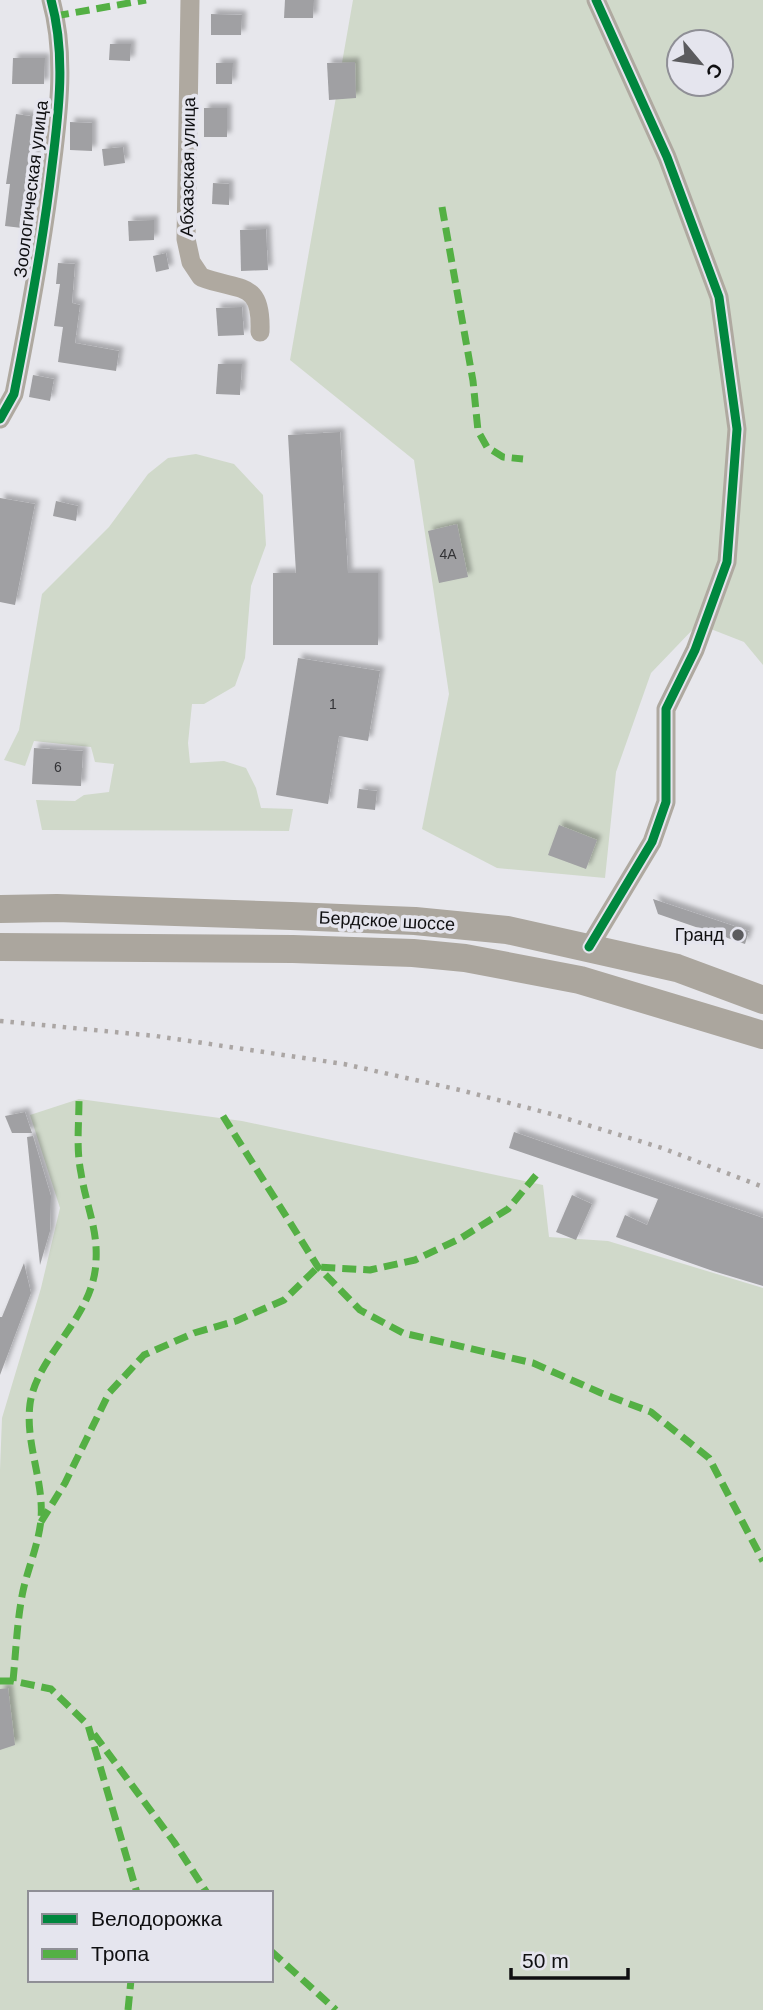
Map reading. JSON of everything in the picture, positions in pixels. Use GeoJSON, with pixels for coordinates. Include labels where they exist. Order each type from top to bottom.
{"type":"FeatureCollection","features":[{"type":"Feature","properties":{"kind":"highway","name":"Бердское шоссе"},"geometry":{"type":"LineString","coordinates":[[0,909],[57,908],[415,921],[507,930],[677,968],[763,1000]]}},
{"type":"Feature","properties":{"kind":"highway"},"geometry":{"type":"LineString","coordinates":[[291,916],[293,949]]}},
{"type":"Feature","properties":{"kind":"highway","name":"Бердское шоссе"},"geometry":{"type":"LineString","coordinates":[[0,947],[293,949],[413,953],[465,958],[580,980],[763,1035]]}},
{"type":"Feature","properties":{"kind":"street","name":"Зоологическая улица"},"geometry":{"type":"LineString","coordinates":[[0,419],[14,394],[47,215],[58,116],[60,65],[51,0]]}},
{"type":"Feature","properties":{"kind":"street","name":"Абхазская улица"},"geometry":{"type":"LineString","coordinates":[[190,0],[186,239],[191,262],[201,277],[245,289],[257,300],[261,310],[260,332]]}},
{"type":"Feature","properties":{"kind":"street"},"geometry":{"type":"LineString","coordinates":[[589,947],[652,842],[666,802],[666,709],[695,650],[727,562],[737,429],[719,298],[667,157],[596,0]]}},
{"type":"Feature","properties":{"kind":"green space"},"geometry":{"type":"Polygon","coordinates":[[[353,0],[763,0],[763,665],[744,642],[698,624],[651,673],[616,772],[605,878],[497,868],[422,829],[449,694],[414,460],[290,360],[353,0]]]}},
{"type":"Feature","properties":{"kind":"green space"},"geometry":{"type":"Polygon","coordinates":[[[196,454],[234,464],[263,495],[266,545],[251,586],[245,658],[235,686],[204,704],[192,704],[188,743],[190,763],[224,761],[246,768],[256,788],[261,808],[293,809],[289,831],[42,830],[36,800],[75,801],[84,795],[109,792],[114,764],[95,762],[91,747],[34,741],[25,766],[4,760],[19,730],[42,594],[109,527],[148,474],[168,458],[196,454]]]}},
{"type":"Feature","properties":{"kind":"green space"},"geometry":{"type":"Polygon","coordinates":[[[79,1099],[242,1121],[543,1185],[549,1237],[608,1241],[763,1288],[763,2010],[0,2010],[2,1418],[41,1288],[60,1208],[30,1115],[79,1099]]]}},
{"type":"Feature","properties":{"kind":"building"},"geometry":{"type":"Polygon","coordinates":[[[285,0],[314,0],[313,18],[284,18],[285,0]]]}},
{"type":"Feature","properties":{"kind":"building"},"geometry":{"type":"Polygon","coordinates":[[[211,14],[242,15],[241,35],[211,35],[211,14]]]}},
{"type":"Feature","properties":{"kind":"building"},"geometry":{"type":"Polygon","coordinates":[[[110,44],[131,44],[130,61],[109,60],[110,44]]]}},
{"type":"Feature","properties":{"kind":"building"},"geometry":{"type":"Polygon","coordinates":[[[13,58],[45,58],[44,84],[12,84],[13,58]]]}},
{"type":"Feature","properties":{"kind":"building"},"geometry":{"type":"Polygon","coordinates":[[[355,62],[356,98],[329,100],[327,63],[355,62]]]}},
{"type":"Feature","properties":{"kind":"building"},"geometry":{"type":"Polygon","coordinates":[[[216,63],[233,63],[232,84],[216,84],[216,63]]]}},
{"type":"Feature","properties":{"kind":"building"},"geometry":{"type":"Polygon","coordinates":[[[204,108],[227,108],[227,137],[204,137],[204,108]]]}},
{"type":"Feature","properties":{"kind":"building"},"geometry":{"type":"Polygon","coordinates":[[[16,114],[37,117],[36,126],[43,127],[40,150],[36,149],[31,187],[27,186],[22,228],[5,226],[10,184],[6,184],[16,114]]]}},
{"type":"Feature","properties":{"kind":"building"},"geometry":{"type":"Polygon","coordinates":[[[70,122],[92,123],[92,151],[70,150],[70,122]]]}},
{"type":"Feature","properties":{"kind":"building"},"geometry":{"type":"Polygon","coordinates":[[[123,147],[125,163],[104,166],[102,149],[123,147]]]}},
{"type":"Feature","properties":{"kind":"building"},"geometry":{"type":"Polygon","coordinates":[[[213,183],[229,184],[229,205],[212,204],[213,183]]]}},
{"type":"Feature","properties":{"kind":"building"},"geometry":{"type":"Polygon","coordinates":[[[154,220],[154,240],[129,241],[128,221],[154,220]]]}},
{"type":"Feature","properties":{"kind":"building"},"geometry":{"type":"Polygon","coordinates":[[[266,229],[268,270],[241,271],[240,230],[266,229]]]}},
{"type":"Feature","properties":{"kind":"building"},"geometry":{"type":"Polygon","coordinates":[[[166,253],[169,269],[156,272],[153,256],[166,253]]]}},
{"type":"Feature","properties":{"kind":"building"},"geometry":{"type":"Polygon","coordinates":[[[58,263],[75,264],[72,303],[80,305],[75,343],[119,351],[116,371],[58,362],[63,327],[54,326],[60,284],[56,284],[58,263]]]}},
{"type":"Feature","properties":{"kind":"building"},"geometry":{"type":"Polygon","coordinates":[[[242,307],[244,335],[218,336],[216,308],[242,307]]]}},
{"type":"Feature","properties":{"kind":"building"},"geometry":{"type":"Polygon","coordinates":[[[218,364],[242,364],[240,395],[216,394],[218,364]]]}},
{"type":"Feature","properties":{"kind":"building"},"geometry":{"type":"Polygon","coordinates":[[[33,375],[54,379],[50,401],[29,397],[33,375]]]}},
{"type":"Feature","properties":{"kind":"building"},"geometry":{"type":"Polygon","coordinates":[[[340,432],[348,573],[378,573],[378,645],[273,645],[273,573],[296,573],[288,435],[340,432]]]}},
{"type":"Feature","properties":{"kind":"building"},"geometry":{"type":"Polygon","coordinates":[[[0,498],[35,504],[15,605],[0,602],[0,498]]]}},
{"type":"Feature","properties":{"kind":"building"},"geometry":{"type":"Polygon","coordinates":[[[56,501],[78,506],[76,521],[53,516],[56,501]]]}},
{"type":"Feature","properties":{"kind":"building"},"geometry":{"type":"Polygon","coordinates":[[[457,524],[468,577],[439,583],[428,531],[457,524]]]}},
{"type":"Feature","properties":{"kind":"building"},"geometry":{"type":"Polygon","coordinates":[[[298,658],[380,671],[368,741],[339,736],[328,804],[276,795],[298,658]]]}},
{"type":"Feature","properties":{"kind":"building"},"geometry":{"type":"Polygon","coordinates":[[[34,748],[83,751],[81,786],[32,784],[34,748]]]}},
{"type":"Feature","properties":{"kind":"building"},"geometry":{"type":"Polygon","coordinates":[[[359,789],[377,791],[375,810],[357,808],[359,789]]]}},
{"type":"Feature","properties":{"kind":"building"},"geometry":{"type":"Polygon","coordinates":[[[559,825],[597,840],[586,869],[548,855],[559,825]]]}},
{"type":"Feature","properties":{"kind":"building"},"geometry":{"type":"Polygon","coordinates":[[[653,899],[749,931],[745,944],[658,914],[653,899]]]}},
{"type":"Feature","properties":{"kind":"building"},"geometry":{"type":"Polygon","coordinates":[[[25,1112],[32,1133],[12,1133],[5,1116],[25,1112]]]}},
{"type":"Feature","properties":{"kind":"building"},"geometry":{"type":"Polygon","coordinates":[[[514,1132],[763,1218],[763,1286],[616,1237],[625,1215],[647,1225],[658,1199],[509,1148],[514,1132]]]}},
{"type":"Feature","properties":{"kind":"building"},"geometry":{"type":"Polygon","coordinates":[[[33,1136],[51,1196],[50,1231],[40,1265],[27,1137],[33,1136]]]}},
{"type":"Feature","properties":{"kind":"building"},"geometry":{"type":"Polygon","coordinates":[[[572,1195],[592,1204],[576,1240],[556,1232],[572,1195]]]}},
{"type":"Feature","properties":{"kind":"building"},"geometry":{"type":"Polygon","coordinates":[[[24,1263],[31,1293],[0,1375],[0,1317],[24,1263]]]}},
{"type":"Feature","properties":{"kind":"building"},"geometry":{"type":"Polygon","coordinates":[[[8,1688],[15,1745],[0,1750],[0,1689],[8,1688]]]}},
{"type":"Feature","properties":{"kind":"railway"},"geometry":{"type":"LineString","coordinates":[[0,1021],[156,1036],[344,1064],[555,1115],[662,1148],[763,1187]]}},
{"type":"Feature","properties":{"kind":"marked path"},"geometry":{"type":"LineString","coordinates":[[55,16],[146,0]]}},
{"type":"Feature","properties":{"kind":"marked path"},"geometry":{"type":"LineString","coordinates":[[442,207],[473,381],[478,431],[487,447],[503,457],[523,459]]}},
{"type":"Feature","properties":{"kind":"marked path"},"geometry":{"type":"LineString","coordinates":[[13,1681],[21,1602],[41,1519],[40,1490],[30,1433],[30,1404],[43,1369],[86,1300],[96,1261],[93,1228],[79,1164],[79,1099]]}},
{"type":"Feature","properties":{"kind":"marked path"},"geometry":{"type":"LineString","coordinates":[[223,1116],[318,1267],[360,1310],[403,1333],[533,1363],[651,1412],[709,1458],[763,1561]]}},
{"type":"Feature","properties":{"kind":"marked path"},"geometry":{"type":"LineString","coordinates":[[41,1522],[65,1483],[109,1393],[144,1355],[194,1333],[236,1321],[284,1300],[318,1267],[370,1270],[415,1260],[461,1238],[508,1209],[537,1174]]}},
{"type":"Feature","properties":{"kind":"marked path"},"geometry":{"type":"LineString","coordinates":[[0,1681],[51,1689],[88,1725],[136,1891]]}},
{"type":"Feature","properties":{"kind":"marked path"},"geometry":{"type":"LineString","coordinates":[[94,1734],[174,1842],[206,1891]]}},
{"type":"Feature","properties":{"kind":"marked path"},"geometry":{"type":"LineString","coordinates":[[273,1953],[336,2010]]}},
{"type":"Feature","properties":{"kind":"marked path"},"geometry":{"type":"LineString","coordinates":[[128,2010],[131,1982]]}},
{"type":"Feature","properties":{"kind":"cycle path"},"geometry":{"type":"LineString","coordinates":[[0,419],[14,394],[40,252],[55,145],[60,61],[51,0]]}},
{"type":"Feature","properties":{"kind":"cycle path"},"geometry":{"type":"LineString","coordinates":[[589,947],[652,842],[666,802],[666,709],[695,650],[727,562],[737,429],[719,297],[667,157],[596,0]]}},
{"type":"Feature","properties":{"kind":"place","name":"Гранд"},"geometry":{"type":"Point","coordinates":[738,935]}}]}
